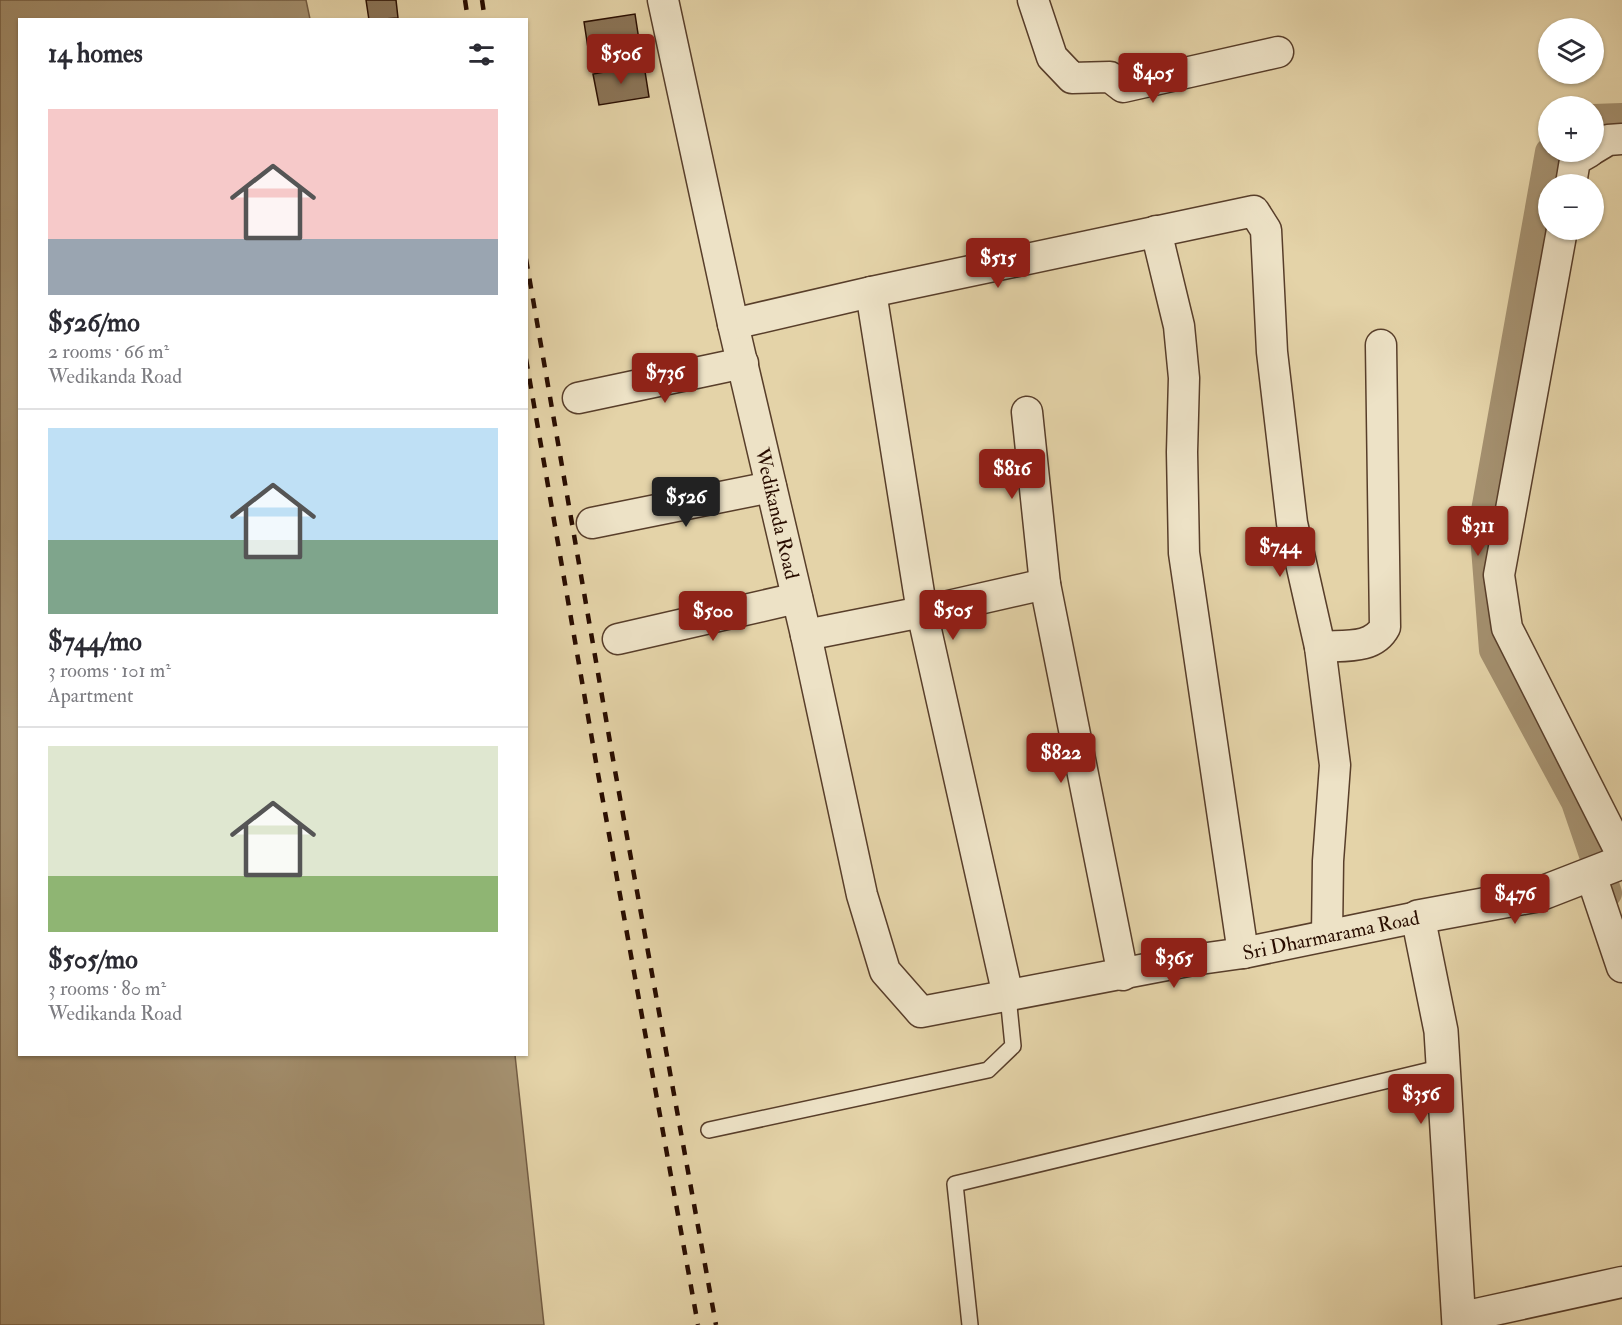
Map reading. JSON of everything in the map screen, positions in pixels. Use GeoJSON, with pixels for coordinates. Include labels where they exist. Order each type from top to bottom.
{"type":"FeatureCollection","features":[{"type":"Feature","properties":{"kind":"street","name":"Wedikanda Road"},"geometry":{"type":"LineString","coordinates":[[663,0],[733,324],[806,635],[862,895],[885,971],[921,1012]]}},
{"type":"Feature","properties":{"kind":"street"},"geometry":{"type":"LineString","coordinates":[[1033,0],[1052,57],[1072,78],[1110,77],[1123,87],[1278,51]]}},
{"type":"Feature","properties":{"kind":"street"},"geometry":{"type":"LineString","coordinates":[[1604,142],[1622,139]]}},
{"type":"Feature","properties":{"kind":"street"},"geometry":{"type":"LineString","coordinates":[[733,324],[871,292],[1254,211],[1266,230],[1272,352],[1292,523],[1320,647],[1335,765],[1328,861],[1327,935]]}},
{"type":"Feature","properties":{"kind":"street"},"geometry":{"type":"LineString","coordinates":[[1156,231],[1179,326],[1184,378],[1182,452],[1184,553],[1243,953]]}},
{"type":"Feature","properties":{"kind":"street"},"geometry":{"type":"LineString","coordinates":[[1560,240],[1499,575],[1507,628],[1609,866],[1622,967]]}},
{"type":"Feature","properties":{"kind":"street"},"geometry":{"type":"LineString","coordinates":[[871,292],[922,612],[1008,996]]}},
{"type":"Feature","properties":{"kind":"street"},"geometry":{"type":"LineString","coordinates":[[1320,647],[1367,644],[1380,638],[1385,627],[1381,345]]}},
{"type":"Feature","properties":{"kind":"street"},"geometry":{"type":"LineString","coordinates":[[578,398],[742,363]]}},
{"type":"Feature","properties":{"kind":"street"},"geometry":{"type":"LineString","coordinates":[[1027,412],[1045,584],[1123,975]]}},
{"type":"Feature","properties":{"kind":"street"},"geometry":{"type":"LineString","coordinates":[[592,523],[771,487]]}},
{"type":"Feature","properties":{"kind":"street"},"geometry":{"type":"LineString","coordinates":[[806,635],[1045,584]]}},
{"type":"Feature","properties":{"kind":"street"},"geometry":{"type":"LineString","coordinates":[[618,639],[797,598]]}},
{"type":"Feature","properties":{"kind":"street","name":"Sri Dharmarama Road"},"geometry":{"type":"LineString","coordinates":[[921,1012],[1192,960],[1243,953],[1537,895],[1609,866]]}},
{"type":"Feature","properties":{"kind":"street"},"geometry":{"type":"LineString","coordinates":[[1418,918],[1441,1031],[1459,1322],[1622,1282]]}},
{"type":"Feature","properties":{"kind":"lane"},"geometry":{"type":"LineString","coordinates":[[709,1130],[988,1070],[1013,1046],[1008,996]]}},
{"type":"Feature","properties":{"kind":"lane"},"geometry":{"type":"LineString","coordinates":[[970,1325],[955,1184],[1443,1067]]}},
{"type":"Feature","properties":{"kind":"shaded area"},"geometry":{"type":"Polygon","coordinates":[[[0,0],[306,0],[310,18],[18,18],[18,1056],[515,1056],[544,1325],[0,1325],[0,0]]]}},
{"type":"Feature","properties":{"kind":"building"},"geometry":{"type":"Polygon","coordinates":[[[366,0],[396,0],[398,18],[369,18],[366,0]]]}},
{"type":"Feature","properties":{"kind":"building"},"geometry":{"type":"Polygon","coordinates":[[[635,14],[639,40],[588,48],[584,22],[635,14]]]}},
{"type":"Feature","properties":{"kind":"building"},"geometry":{"type":"Polygon","coordinates":[[[644,65],[649,97],[599,105],[593,74],[644,65]]]}},
{"type":"Feature","properties":{"kind":"waterway"},"geometry":{"type":"LineString","coordinates":[[1604,119],[1622,118]]}},
{"type":"Feature","properties":{"kind":"waterway"},"geometry":{"type":"LineString","coordinates":[[1548,162],[1484,522],[1494,650],[1576,802],[1607,893]]}},
{"type":"Feature","properties":{"kind":"railway"},"geometry":{"type":"LineString","coordinates":[[465,0],[468,18]]}},
{"type":"Feature","properties":{"kind":"railway"},"geometry":{"type":"LineString","coordinates":[[482,0],[485,18]]}},
{"type":"Feature","properties":{"kind":"railway"},"geometry":{"type":"LineString","coordinates":[[528,270],[614,765],[716,1325]]}},
{"type":"Feature","properties":{"kind":"railway"},"geometry":{"type":"LineString","coordinates":[[528,371],[698,1325]]}}]}
